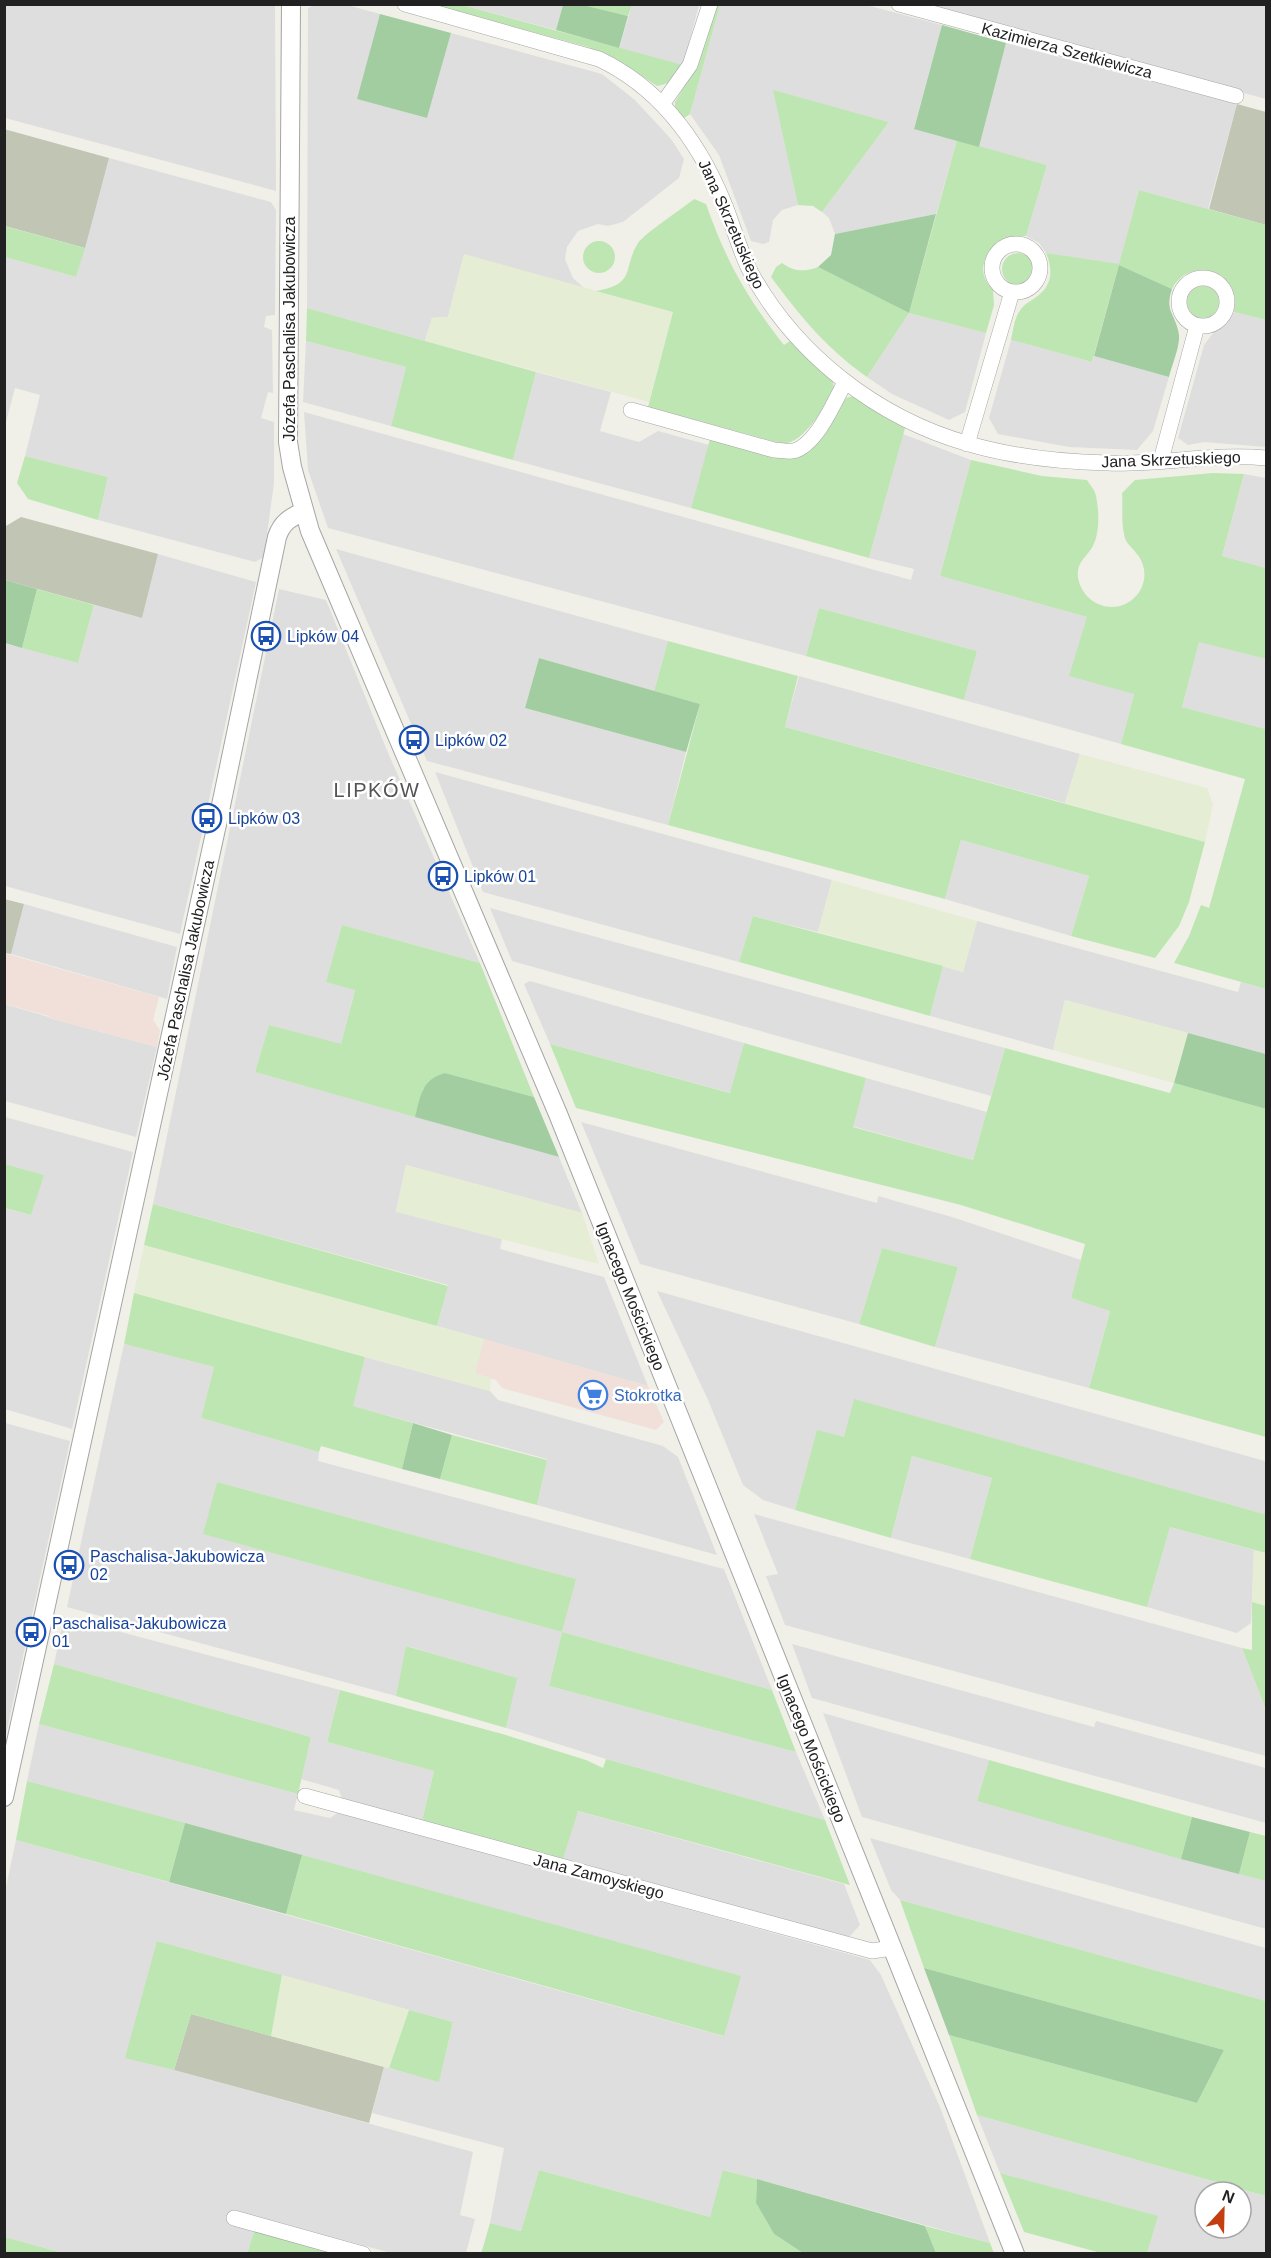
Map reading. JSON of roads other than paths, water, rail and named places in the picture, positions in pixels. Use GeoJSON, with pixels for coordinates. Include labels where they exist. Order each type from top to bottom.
{"type":"FeatureCollection","features":[{"type":"Feature","properties":{"kind":"street","name":"Józefa Paschalisa Jakubowicza"},"geometry":{"type":"LineString","coordinates":[[4,1797],[219,815],[277,537],[286,520],[304,511],[288,442],[291,4]]}},
{"type":"Feature","properties":{"kind":"street","name":"Jana Skrzetuskiego"},"geometry":{"type":"LineString","coordinates":[[405,4],[599,59],[616,67],[663,103],[690,138],[710,172],[727,210],[740,249],[768,303],[816,358],[845,382],[876,402],[927,429],[967,444],[1029,457],[1109,463],[1234,456],[1266,458]]}},
{"type":"Feature","properties":{"kind":"street"},"geometry":{"type":"LineString","coordinates":[[663,103],[690,65],[711,4]]}},
{"type":"Feature","properties":{"kind":"street","name":"Kazimierza Szetkiewicza"},"geometry":{"type":"LineString","coordinates":[[898,4],[1236,96]]}},
{"type":"Feature","properties":{"kind":"street"},"geometry":{"type":"LineString","coordinates":[[967,444],[1012,292]]}},
{"type":"Feature","properties":{"kind":"street"},"geometry":{"type":"LineString","coordinates":[[1161,460],[1197,326]]}},
{"type":"Feature","properties":{"kind":"street"},"geometry":{"type":"LineString","coordinates":[[631,410],[774,450],[795,451],[822,425],[845,382]]}},
{"type":"Feature","properties":{"kind":"street","name":"Ignacego Mościckiego"},"geometry":{"type":"LineString","coordinates":[[304,511],[329,577],[558,1114],[1015,2253]]}},
{"type":"Feature","properties":{"kind":"street","name":"Jana Zamoyskiego"},"geometry":{"type":"LineString","coordinates":[[305,1796],[872,1951],[892,1948]]}},
{"type":"Feature","properties":{"kind":"street"},"geometry":{"type":"LineString","coordinates":[[234,2218],[363,2253]]}},
{"type":"Feature","properties":{"kind":"place","name":"Lipków 04"},"geometry":{"type":"Point","coordinates":[266,636]}},
{"type":"Feature","properties":{"kind":"place","name":"Lipków 02"},"geometry":{"type":"Point","coordinates":[414,740]}},
{"type":"Feature","properties":{"kind":"place","name":"Lipków 03"},"geometry":{"type":"Point","coordinates":[207,818]}},
{"type":"Feature","properties":{"kind":"place","name":"Lipków 01"},"geometry":{"type":"Point","coordinates":[443,876]}},
{"type":"Feature","properties":{"kind":"place","name":"Stokrotka"},"geometry":{"type":"Point","coordinates":[593,1395]}},
{"type":"Feature","properties":{"kind":"place","name":"Paschalisa-Jakubowicza 02"},"geometry":{"type":"Point","coordinates":[69,1565]}},
{"type":"Feature","properties":{"kind":"place","name":"Paschalisa-Jakubowicza 01"},"geometry":{"type":"Point","coordinates":[31,1632]}},
{"type":"Feature","properties":{"kind":"district","name":"LIPKÓW"},"geometry":{"type":"Point","coordinates":[377,790]}}]}
